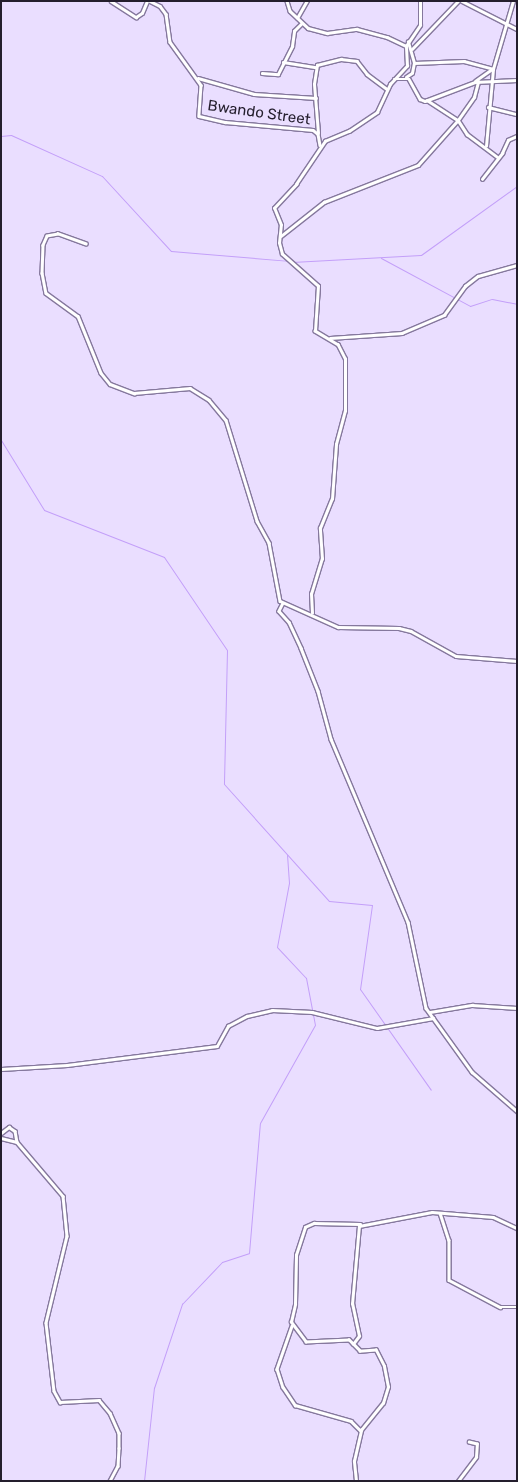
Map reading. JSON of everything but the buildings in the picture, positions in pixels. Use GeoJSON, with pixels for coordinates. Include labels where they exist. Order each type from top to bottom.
{"type":"FeatureCollection","features":[{"type":"Feature","properties":{"kind":"street"},"geometry":{"type":"LineString","coordinates":[[111,1],[136,16],[142,13],[148,1]]}},
{"type":"Feature","properties":{"kind":"street","name":"Bwando Street"},"geometry":{"type":"LineString","coordinates":[[148,1],[160,6],[166,14],[170,42],[197,78],[202,90],[199,116],[225,122],[309,129],[318,134],[320,147]]}},
{"type":"Feature","properties":{"kind":"street"},"geometry":{"type":"LineString","coordinates":[[287,1],[301,24],[327,33],[357,29],[387,37],[406,46]]}},
{"type":"Feature","properties":{"kind":"street"},"geometry":{"type":"LineString","coordinates":[[297,18],[307,1]]}},
{"type":"Feature","properties":{"kind":"street"},"geometry":{"type":"LineString","coordinates":[[405,77],[406,46],[420,25],[420,1]]}},
{"type":"Feature","properties":{"kind":"street"},"geometry":{"type":"LineString","coordinates":[[412,49],[460,1],[517,29]]}},
{"type":"Feature","properties":{"kind":"street"},"geometry":{"type":"LineString","coordinates":[[486,146],[488,107],[493,70],[513,1]]}},
{"type":"Feature","properties":{"kind":"street"},"geometry":{"type":"LineString","coordinates":[[262,73],[276,76],[294,31],[301,24]]}},
{"type":"Feature","properties":{"kind":"street"},"geometry":{"type":"LineString","coordinates":[[408,42],[412,49],[414,62],[412,81],[420,99],[427,100],[458,120],[467,134],[486,146],[497,156]]}},
{"type":"Feature","properties":{"kind":"street"},"geometry":{"type":"LineString","coordinates":[[283,62],[316,67],[341,59],[357,61],[366,74],[387,90]]}},
{"type":"Feature","properties":{"kind":"street"},"geometry":{"type":"LineString","coordinates":[[414,62],[464,61],[493,70],[501,81]]}},
{"type":"Feature","properties":{"kind":"street"},"geometry":{"type":"LineString","coordinates":[[316,67],[318,134]]}},
{"type":"Feature","properties":{"kind":"street"},"geometry":{"type":"LineString","coordinates":[[312,614],[311,594],[322,559],[320,528],[332,500],[336,444],[345,411],[344,354],[330,338],[315,331],[318,286],[286,260],[280,248],[281,225],[274,208],[296,184],[320,147],[328,139],[349,131],[375,115],[393,79],[406,68]]}},
{"type":"Feature","properties":{"kind":"street"},"geometry":{"type":"LineString","coordinates":[[280,236],[324,202],[418,165],[458,120],[474,97],[477,82],[493,70]]}},
{"type":"Feature","properties":{"kind":"street"},"geometry":{"type":"LineString","coordinates":[[393,79],[405,77],[412,73]]}},
{"type":"Feature","properties":{"kind":"street"},"geometry":{"type":"LineString","coordinates":[[405,77],[412,81]]}},
{"type":"Feature","properties":{"kind":"street"},"geometry":{"type":"LineString","coordinates":[[197,78],[254,94],[316,98]]}},
{"type":"Feature","properties":{"kind":"street"},"geometry":{"type":"LineString","coordinates":[[427,100],[477,82],[517,80]]}},
{"type":"Feature","properties":{"kind":"street"},"geometry":{"type":"LineString","coordinates":[[488,107],[517,114]]}},
{"type":"Feature","properties":{"kind":"street"},"geometry":{"type":"LineString","coordinates":[[482,179],[508,140],[517,136]]}},
{"type":"Feature","properties":{"kind":"street"},"geometry":{"type":"LineString","coordinates":[[86,244],[58,234],[47,236],[43,244],[42,273],[46,293],[78,316],[101,373],[110,384],[134,393],[190,388],[209,400],[226,420],[257,521],[268,543],[278,594],[283,603],[312,614],[338,627],[411,631],[456,656],[517,661]]}},
{"type":"Feature","properties":{"kind":"street"},"geometry":{"type":"LineString","coordinates":[[330,338],[402,333],[444,315],[470,281],[517,265]]}},
{"type":"Feature","properties":{"kind":"street"},"geometry":{"type":"LineString","coordinates":[[283,603],[279,611],[289,622],[301,648],[318,691],[331,738],[408,922],[422,990],[430,1012],[472,1072],[517,1111]]}},
{"type":"Feature","properties":{"kind":"street"},"geometry":{"type":"LineString","coordinates":[[430,1012],[472,1005],[517,1008]]}},
{"type":"Feature","properties":{"kind":"street"},"geometry":{"type":"LineString","coordinates":[[1,1069],[217,1046],[228,1026],[247,1016],[272,1010],[312,1012],[377,1028],[433,1018]]}},
{"type":"Feature","properties":{"kind":"street"},"geometry":{"type":"LineString","coordinates":[[1,1132],[11,1128],[17,1142],[61,1192],[68,1217],[67,1236],[46,1323],[54,1391],[60,1402],[99,1400],[110,1412],[119,1433],[118,1466],[110,1481]]}},
{"type":"Feature","properties":{"kind":"street"},"geometry":{"type":"LineString","coordinates":[[1,1138],[17,1142]]}},
{"type":"Feature","properties":{"kind":"street"},"geometry":{"type":"LineString","coordinates":[[440,1213],[449,1240],[449,1280],[500,1307],[517,1308]]}},
{"type":"Feature","properties":{"kind":"street"},"geometry":{"type":"LineString","coordinates":[[361,1430],[355,1422],[296,1404],[283,1387],[277,1369],[292,1326],[296,1255],[305,1227],[314,1223],[360,1224],[440,1213],[493,1217],[517,1228]]}},
{"type":"Feature","properties":{"kind":"street"},"geometry":{"type":"LineString","coordinates":[[353,1344],[359,1336],[352,1299],[356,1242],[360,1224]]}},
{"type":"Feature","properties":{"kind":"street"},"geometry":{"type":"LineString","coordinates":[[292,1326],[306,1342],[349,1340],[360,1351],[376,1350],[388,1380],[383,1403],[361,1430],[354,1461],[356,1481]]}},
{"type":"Feature","properties":{"kind":"street"},"geometry":{"type":"LineString","coordinates":[[458,1481],[476,1457],[477,1444],[469,1442]]}},
{"type":"Feature","properties":{"kind":"waterway"},"geometry":{"type":"LineString","coordinates":[[1,136],[11,135],[102,176],[171,251],[289,261]]}},
{"type":"Feature","properties":{"kind":"waterway"},"geometry":{"type":"LineString","coordinates":[[292,262],[421,255],[517,186]]}},
{"type":"Feature","properties":{"kind":"waterway"},"geometry":{"type":"LineString","coordinates":[[381,258],[470,306],[492,299],[517,304]]}},
{"type":"Feature","properties":{"kind":"waterway"},"geometry":{"type":"LineString","coordinates":[[1,440],[44,510],[164,557],[227,650],[224,784],[329,901],[372,905],[360,989],[431,1090]]}},
{"type":"Feature","properties":{"kind":"waterway"},"geometry":{"type":"LineString","coordinates":[[144,1481],[154,1388],[182,1304],[222,1262],[249,1253],[260,1123],[315,1025],[306,978],[277,947],[289,883],[287,855]]}}]}
